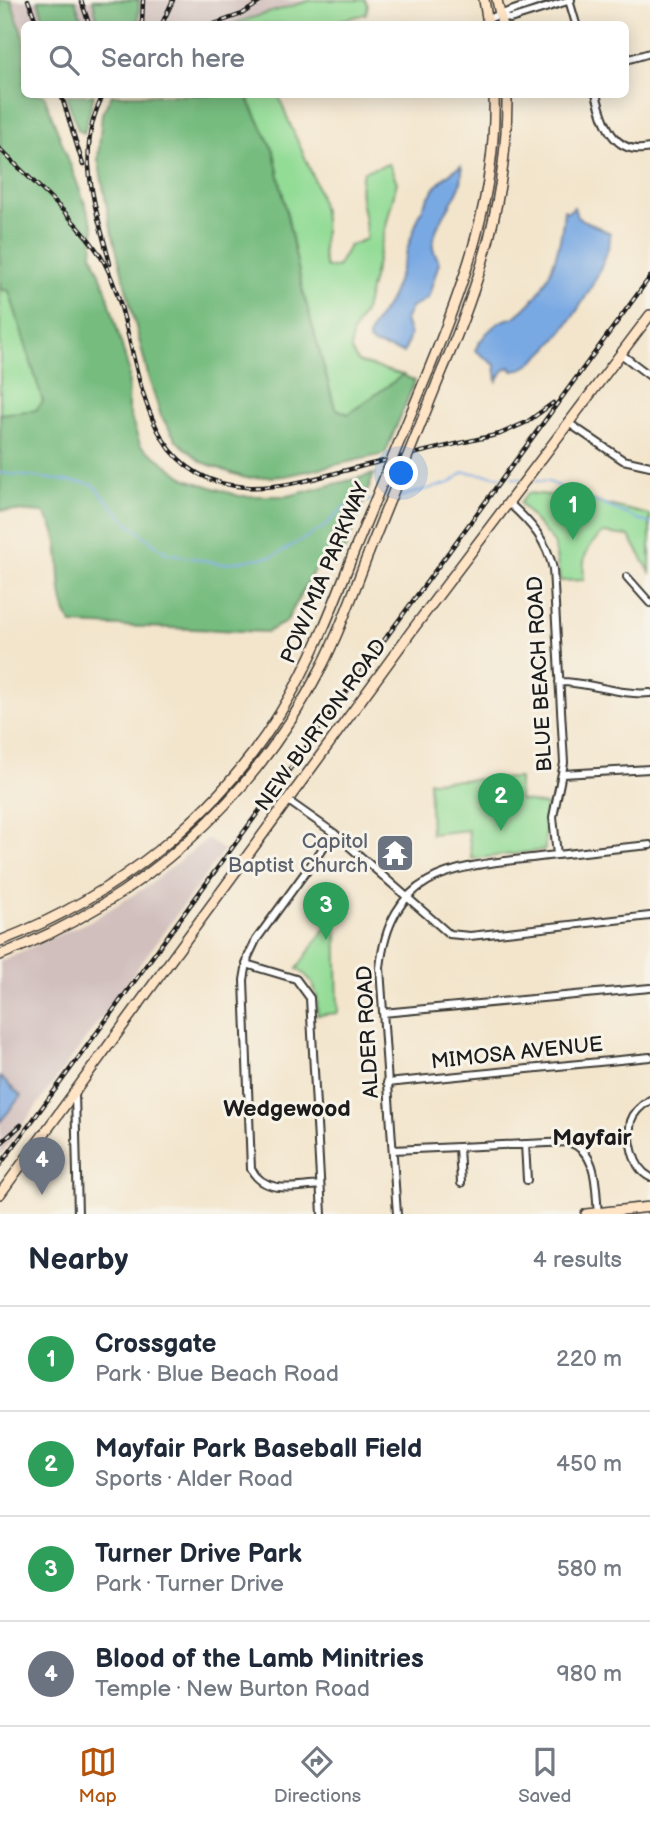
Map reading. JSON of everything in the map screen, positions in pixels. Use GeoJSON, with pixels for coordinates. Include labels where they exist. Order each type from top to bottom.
{"type":"FeatureCollection","features":[{"type":"Feature","properties":{"kind":"main road"},"geometry":{"type":"LineString","coordinates":[[484,0],[488,21]]}},
{"type":"Feature","properties":{"kind":"main road"},"geometry":{"type":"LineString","coordinates":[[498,0],[501,20]]}},
{"type":"Feature","properties":{"kind":"main road","name":"POW/MIA PARKWAY"},"geometry":{"type":"LineString","coordinates":[[0,941],[47,921],[111,884],[173,838],[218,794],[260,743],[289,696],[313,651],[464,283],[482,219],[493,140],[494,98]]}},
{"type":"Feature","properties":{"kind":"main road","name":"POW/MIA PARKWAY"},"geometry":{"type":"LineString","coordinates":[[0,955],[69,925],[125,891],[178,852],[225,807],[263,761],[303,701],[335,638],[442,371],[467,316],[493,230],[504,163],[507,98]]}},
{"type":"Feature","properties":{"kind":"main road","name":"NEW BURTON ROAD"},"geometry":{"type":"LineString","coordinates":[[0,1194],[287,800],[650,315]]}},
{"type":"Feature","properties":{"kind":"main road"},"geometry":{"type":"LineString","coordinates":[[586,1214],[650,1207]]}},
{"type":"Feature","properties":{"kind":"street"},"geometry":{"type":"LineString","coordinates":[[501,20],[543,0]]}},
{"type":"Feature","properties":{"kind":"street"},"geometry":{"type":"LineString","coordinates":[[501,20],[570,0],[575,21]]}},
{"type":"Feature","properties":{"kind":"street"},"geometry":{"type":"LineString","coordinates":[[629,59],[650,52]]}},
{"type":"Feature","properties":{"kind":"street"},"geometry":{"type":"LineString","coordinates":[[597,98],[607,131],[626,147],[637,151],[650,148]]}},
{"type":"Feature","properties":{"kind":"street"},"geometry":{"type":"LineString","coordinates":[[621,354],[650,376]]}},
{"type":"Feature","properties":{"kind":"street"},"geometry":{"type":"LineString","coordinates":[[570,424],[619,458],[650,466]]}},
{"type":"Feature","properties":{"kind":"street","name":"BLUE BEACH ROAD"},"geometry":{"type":"LineString","coordinates":[[510,504],[534,527],[551,561],[563,774],[554,811],[557,855]]}},
{"type":"Feature","properties":{"kind":"street"},"geometry":{"type":"LineString","coordinates":[[627,577],[650,603]]}},
{"type":"Feature","properties":{"kind":"street"},"geometry":{"type":"LineString","coordinates":[[559,682],[601,685],[637,694],[650,692]]}},
{"type":"Feature","properties":{"kind":"street"},"geometry":{"type":"LineString","coordinates":[[563,774],[650,769]]}},
{"type":"Feature","properties":{"kind":"street"},"geometry":{"type":"LineString","coordinates":[[287,800],[334,833],[444,932],[462,937],[650,916]]}},
{"type":"Feature","properties":{"kind":"street"},"geometry":{"type":"LineString","coordinates":[[320,1185],[275,1187],[259,1180],[251,1169],[244,1005],[246,964],[256,940],[334,833]]}},
{"type":"Feature","properties":{"kind":"street","name":"ALDER ROAD"},"geometry":{"type":"LineString","coordinates":[[397,1214],[381,954],[392,922],[422,884],[453,868],[650,845]]}},
{"type":"Feature","properties":{"kind":"street"},"geometry":{"type":"LineString","coordinates":[[246,964],[296,979],[310,998],[322,1214]]}},
{"type":"Feature","properties":{"kind":"street"},"geometry":{"type":"LineString","coordinates":[[383,1013],[650,988]]}},
{"type":"Feature","properties":{"kind":"street","name":"MIMOSA AVENUE"},"geometry":{"type":"LineString","coordinates":[[387,1083],[650,1057]]}},
{"type":"Feature","properties":{"kind":"street"},"geometry":{"type":"LineString","coordinates":[[75,1091],[78,1214]]}},
{"type":"Feature","properties":{"kind":"street"},"geometry":{"type":"LineString","coordinates":[[650,1100],[635,1112],[631,1122],[634,1157],[638,1167],[650,1177]]}},
{"type":"Feature","properties":{"kind":"street"},"geometry":{"type":"LineString","coordinates":[[393,1150],[569,1142],[584,1149],[593,1167],[598,1213]]}},
{"type":"Feature","properties":{"kind":"street"},"geometry":{"type":"LineString","coordinates":[[525,1143],[527,1180]]}},
{"type":"Feature","properties":{"kind":"street"},"geometry":{"type":"LineString","coordinates":[[459,1147],[461,1183]]}},
{"type":"Feature","properties":{"kind":"shaded area"},"geometry":{"type":"Polygon","coordinates":[[[11,0],[312,0],[241,21],[21,21],[21,31],[11,0]]]}},
{"type":"Feature","properties":{"kind":"shaded area"},"geometry":{"type":"Polygon","coordinates":[[[207,839],[224,850],[0,1156],[0,961],[94,919],[149,885],[207,839]]]}},
{"type":"Feature","properties":{"kind":"green space"},"geometry":{"type":"Polygon","coordinates":[[[0,0],[11,0],[21,31],[21,98],[45,98],[94,228],[92,254],[105,286],[129,371],[128,408],[140,445],[186,479],[239,496],[288,496],[374,474],[346,548],[314,570],[286,622],[267,632],[72,624],[62,598],[56,540],[44,513],[0,510],[0,414],[36,410],[43,402],[9,291],[0,289],[0,0]]]}},
{"type":"Feature","properties":{"kind":"green space"},"geometry":{"type":"Polygon","coordinates":[[[38,0],[75,0],[82,21],[44,21],[38,0]]]}},
{"type":"Feature","properties":{"kind":"green space"},"geometry":{"type":"Polygon","coordinates":[[[93,0],[139,0],[138,21],[97,21],[93,0]]]}},
{"type":"Feature","properties":{"kind":"green space"},"geometry":{"type":"Polygon","coordinates":[[[312,0],[365,0],[368,5],[366,14],[338,21],[241,21],[312,0]]]}},
{"type":"Feature","properties":{"kind":"green space"},"geometry":{"type":"Polygon","coordinates":[[[67,98],[93,98],[84,133],[78,130],[67,98]]]}},
{"type":"Feature","properties":{"kind":"green space"},"geometry":{"type":"Polygon","coordinates":[[[110,98],[247,98],[274,152],[303,292],[335,408],[348,414],[403,375],[415,381],[385,454],[285,476],[245,478],[202,462],[177,441],[161,416],[149,379],[110,224],[98,159],[102,113],[110,98]]]}},
{"type":"Feature","properties":{"kind":"green space"},"geometry":{"type":"Polygon","coordinates":[[[247,98],[280,98],[317,187],[324,225],[323,256],[327,268],[337,267],[349,246],[366,239],[360,188],[364,171],[389,164],[397,182],[365,310],[352,334],[351,350],[358,362],[403,375],[348,415],[335,408],[303,292],[274,152],[247,98]]]}},
{"type":"Feature","properties":{"kind":"green space"},"geometry":{"type":"Polygon","coordinates":[[[0,254],[64,445],[0,445],[0,254]]]}},
{"type":"Feature","properties":{"kind":"green space"},"geometry":{"type":"Polygon","coordinates":[[[528,493],[580,498],[650,515],[650,572],[629,536],[603,533],[586,554],[584,580],[560,581],[554,543],[520,503],[528,493]]]}},
{"type":"Feature","properties":{"kind":"green space"},"geometry":{"type":"Polygon","coordinates":[[[519,778],[519,800],[546,805],[545,850],[472,859],[468,830],[431,834],[429,781],[519,778]]]}},
{"type":"Feature","properties":{"kind":"green space"},"geometry":{"type":"Polygon","coordinates":[[[336,912],[338,1013],[317,1015],[317,1001],[312,983],[297,969],[336,912]]]}},
{"type":"Feature","properties":{"kind":"water"},"geometry":{"type":"Polygon","coordinates":[[[461,166],[460,186],[434,237],[433,248],[439,263],[428,298],[411,308],[405,320],[410,335],[404,353],[373,344],[369,341],[369,336],[396,285],[422,209],[444,178],[461,166]]]}},
{"type":"Feature","properties":{"kind":"water"},"geometry":{"type":"Polygon","coordinates":[[[574,207],[577,217],[610,233],[601,268],[574,314],[542,354],[526,367],[512,371],[510,367],[503,371],[497,381],[495,365],[475,350],[493,327],[516,316],[537,295],[552,269],[564,210],[568,212],[574,207]]]}},
{"type":"Feature","properties":{"kind":"water"},"geometry":{"type":"Polygon","coordinates":[[[0,1077],[21,1096],[0,1122],[0,1077]]]}},
{"type":"Feature","properties":{"kind":"waterway"},"geometry":{"type":"LineString","coordinates":[[395,498],[450,483],[464,472],[504,477]]}},
{"type":"Feature","properties":{"kind":"waterway"},"geometry":{"type":"LineString","coordinates":[[0,473],[92,484],[129,524],[166,553],[222,564],[274,556],[324,527],[344,507],[372,500]]}},
{"type":"Feature","properties":{"kind":"waterway"},"geometry":{"type":"LineString","coordinates":[[512,478],[521,479]]}},
{"type":"Feature","properties":{"kind":"waterway"},"geometry":{"type":"LineString","coordinates":[[535,481],[549,482],[650,524]]}},
{"type":"Feature","properties":{"kind":"railway"},"geometry":{"type":"LineString","coordinates":[[28,0],[36,21]]}},
{"type":"Feature","properties":{"kind":"railway"},"geometry":{"type":"LineString","coordinates":[[81,0],[88,21]]}},
{"type":"Feature","properties":{"kind":"railway"},"geometry":{"type":"LineString","coordinates":[[142,21],[143,0]]}},
{"type":"Feature","properties":{"kind":"railway"},"geometry":{"type":"LineString","coordinates":[[163,21],[173,0]]}},
{"type":"Feature","properties":{"kind":"railway"},"geometry":{"type":"LineString","coordinates":[[222,21],[242,14],[263,0]]}},
{"type":"Feature","properties":{"kind":"railway"},"geometry":{"type":"LineString","coordinates":[[62,98],[83,165]]}},
{"type":"Feature","properties":{"kind":"railway"},"geometry":{"type":"LineString","coordinates":[[102,98],[90,136],[89,157],[94,200],[110,264]]}},
{"type":"Feature","properties":{"kind":"railway"},"geometry":{"type":"LineString","coordinates":[[0,149],[84,233],[104,262],[117,293],[145,400],[159,433],[179,459],[207,478],[246,487],[301,482],[500,434],[527,422],[553,403]]}},
{"type":"Feature","properties":{"kind":"railway"},"geometry":{"type":"LineString","coordinates":[[0,1165],[650,277]]}},
{"type":"Feature","properties":{"kind":"railway"},"geometry":{"type":"LineString","coordinates":[[0,1144],[21,1125]]}},
{"type":"Feature","properties":{"kind":"place","name":"Crossgate"},"geometry":{"type":"Point","coordinates":[573,540]}},
{"type":"Feature","properties":{"kind":"place","name":"Mayfair Park Baseball Field"},"geometry":{"type":"Point","coordinates":[501,831]}},
{"type":"Feature","properties":{"kind":"place","name":"Capitol Baptist Church"},"geometry":{"type":"Point","coordinates":[395,853]}},
{"type":"Feature","properties":{"kind":"place","name":"Turner Drive Park"},"geometry":{"type":"Point","coordinates":[326,940]}},
{"type":"Feature","properties":{"kind":"place","name":"Blood of the Lamb Minitries"},"geometry":{"type":"Point","coordinates":[42,1195]}},
{"type":"Feature","properties":{"kind":"district","name":"Wedgewood"},"geometry":{"type":"Point","coordinates":[287,1109]}},
{"type":"Feature","properties":{"kind":"district","name":"Mayfair"},"geometry":{"type":"Point","coordinates":[592,1138]}}]}
